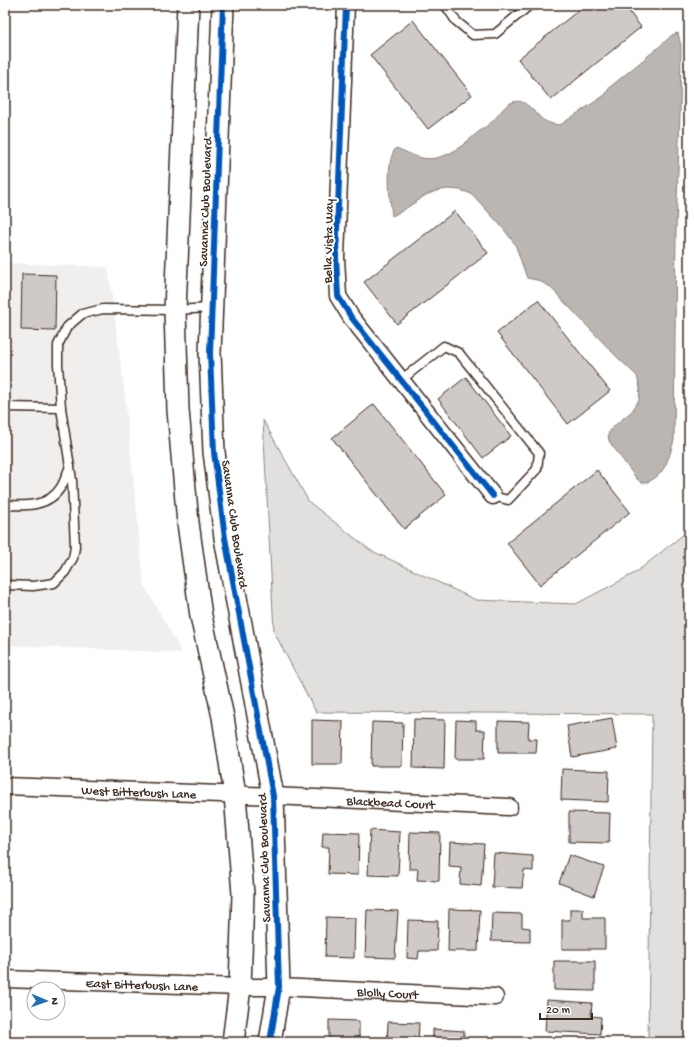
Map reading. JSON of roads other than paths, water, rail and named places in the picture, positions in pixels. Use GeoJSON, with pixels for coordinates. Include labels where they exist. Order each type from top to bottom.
{"type":"FeatureCollection","features":[{"type":"Feature","properties":{"kind":"street","name":"Savanna Club Boulevard"},"geometry":{"type":"LineString","coordinates":[[188,5],[175,310],[178,410],[188,523],[201,616],[223,717],[235,795],[243,894],[240,987],[233,1042]]}},
{"type":"Feature","properties":{"kind":"street","name":"Savanna Club Boulevard"},"geometry":{"type":"LineString","coordinates":[[223,5],[210,353],[214,452],[225,538],[273,796],[279,987],[270,1042]]}},
{"type":"Feature","properties":{"kind":"street","name":"Bella Vista Way"},"geometry":{"type":"LineString","coordinates":[[346,5],[336,257],[338,296],[351,317],[493,496]]}},
{"type":"Feature","properties":{"kind":"street","name":"West Bitterbush Lane"},"geometry":{"type":"LineString","coordinates":[[5,786],[273,796]]}},
{"type":"Feature","properties":{"kind":"street","name":"Blackbead Court"},"geometry":{"type":"LineString","coordinates":[[273,796],[509,807]]}},
{"type":"Feature","properties":{"kind":"street","name":"East Bitterbush Lane"},"geometry":{"type":"LineString","coordinates":[[5,979],[279,987]]}},
{"type":"Feature","properties":{"kind":"street","name":"Blolly Court"},"geometry":{"type":"LineString","coordinates":[[279,987],[495,997]]}},
{"type":"Feature","properties":{"kind":"lane"},"geometry":{"type":"LineString","coordinates":[[445,5],[456,21],[473,35],[495,34],[530,5]]}},
{"type":"Feature","properties":{"kind":"lane"},"geometry":{"type":"LineString","coordinates":[[5,585],[33,586],[54,583],[65,572],[73,558],[75,547],[72,480],[61,408],[58,345],[67,327],[82,314],[103,309],[175,310],[211,308]]}},
{"type":"Feature","properties":{"kind":"lane"},"geometry":{"type":"LineString","coordinates":[[401,380],[444,346],[459,353],[538,453],[537,469],[508,500],[493,496]]}},
{"type":"Feature","properties":{"kind":"lane"},"geometry":{"type":"LineString","coordinates":[[5,407],[61,408]]}},
{"type":"Feature","properties":{"kind":"lane"},"geometry":{"type":"LineString","coordinates":[[5,505],[19,506],[39,504],[47,501],[62,486],[70,465]]}}]}
